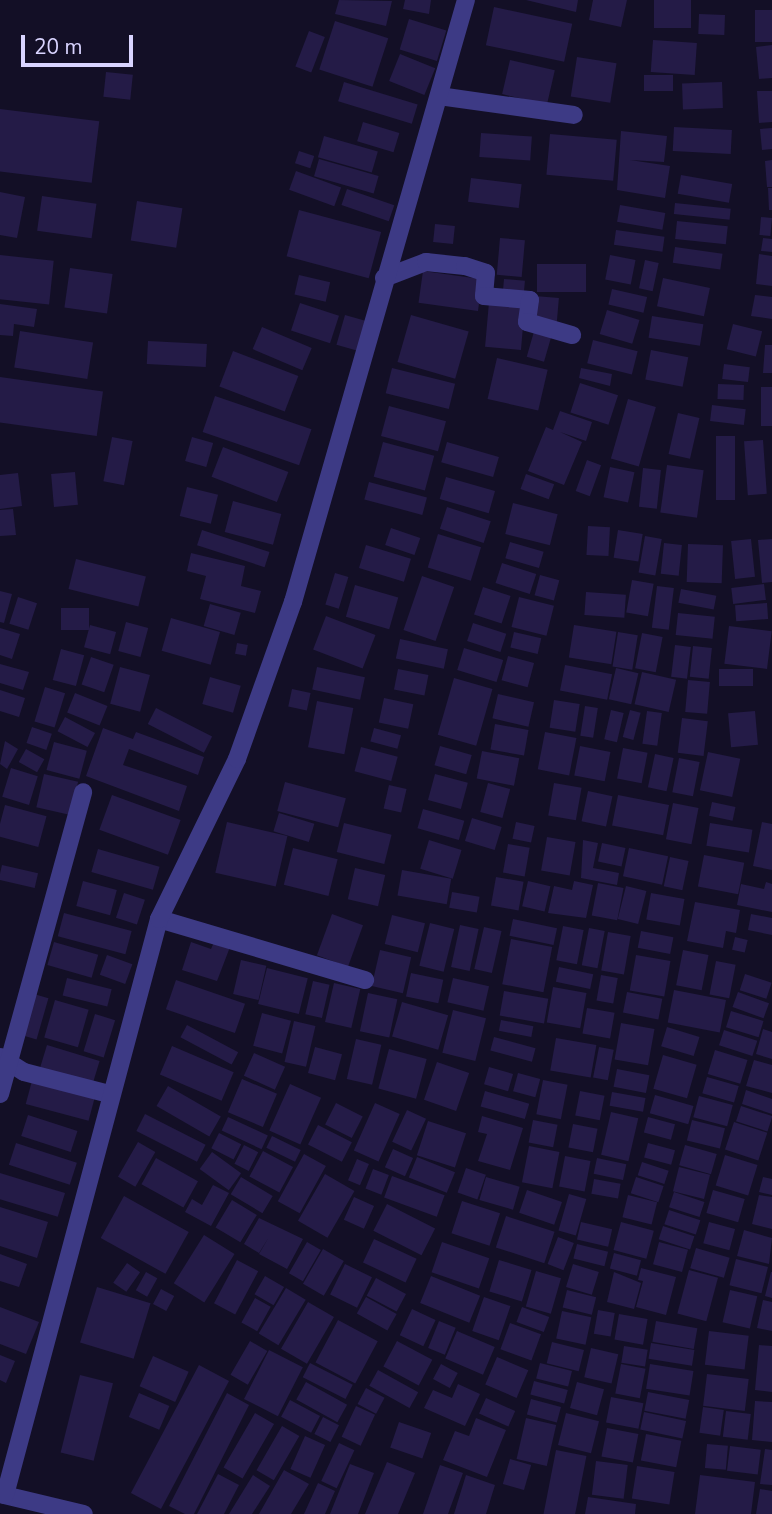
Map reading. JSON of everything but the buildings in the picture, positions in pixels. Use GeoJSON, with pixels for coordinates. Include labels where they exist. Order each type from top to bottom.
{"type":"FeatureCollection","features":[{"type":"Feature","properties":{"kind":"street"},"geometry":{"type":"LineString","coordinates":[[85,1514],[3,1494],[109,1094],[159,919],[237,759],[293,602],[466,0]]}},
{"type":"Feature","properties":{"kind":"street"},"geometry":{"type":"LineString","coordinates":[[439,96],[574,115]]}},
{"type":"Feature","properties":{"kind":"street"},"geometry":{"type":"LineString","coordinates":[[384,278],[426,262],[465,266],[486,274],[484,296],[530,300],[527,323],[572,335]]}},
{"type":"Feature","properties":{"kind":"street"},"geometry":{"type":"LineString","coordinates":[[0,1094],[4,1058],[83,792]]}},
{"type":"Feature","properties":{"kind":"street"},"geometry":{"type":"LineString","coordinates":[[159,919],[365,980]]}},
{"type":"Feature","properties":{"kind":"street"},"geometry":{"type":"LineString","coordinates":[[4,1058],[24,1072],[109,1094]]}}]}
